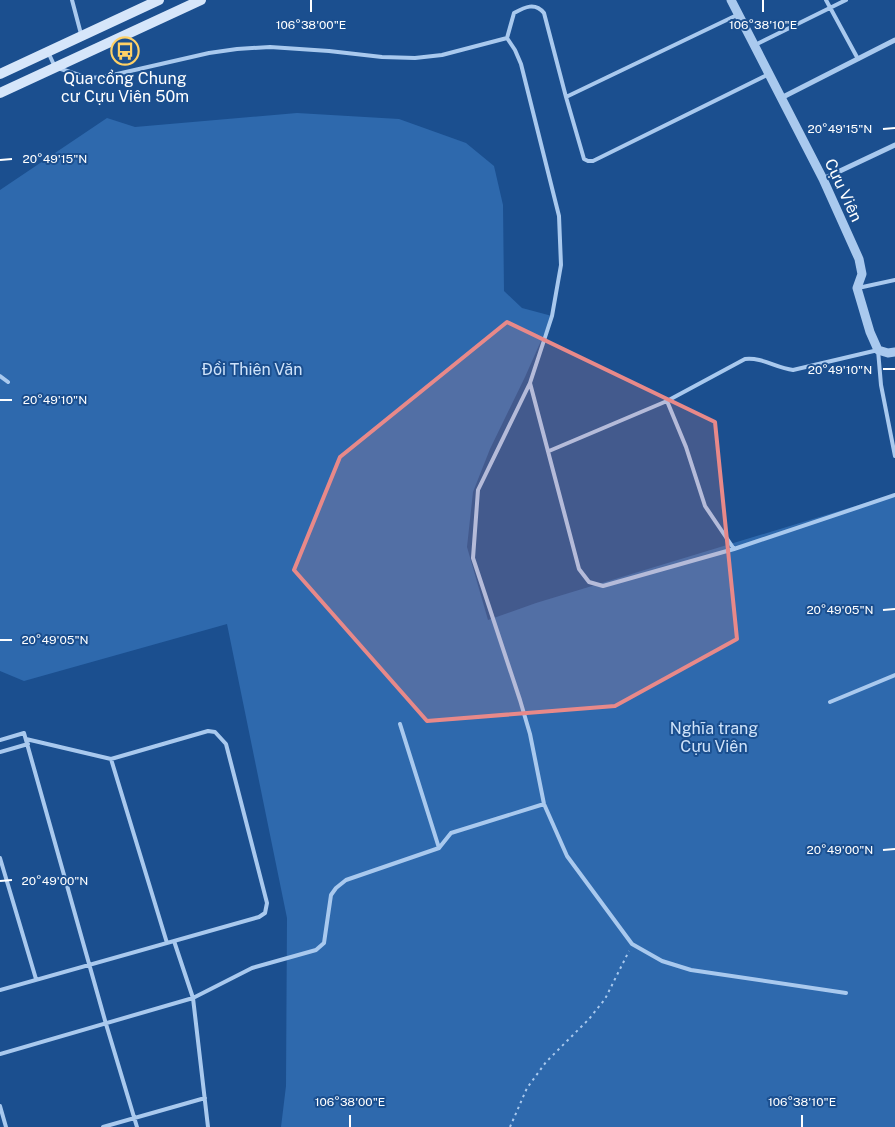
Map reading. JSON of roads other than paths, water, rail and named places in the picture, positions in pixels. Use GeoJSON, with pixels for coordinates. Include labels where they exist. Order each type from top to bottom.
{"type":"FeatureCollection","features":[{"type":"Feature","properties":{"kind":"main road"},"geometry":{"type":"LineString","coordinates":[[0,74],[159,0]]}},
{"type":"Feature","properties":{"kind":"main road"},"geometry":{"type":"LineString","coordinates":[[0,93],[201,0]]}},
{"type":"Feature","properties":{"kind":"street","name":"Cựu Viên"},"geometry":{"type":"LineString","coordinates":[[731,0],[823,180],[859,259],[862,274],[857,288]]}},
{"type":"Feature","properties":{"kind":"street"},"geometry":{"type":"LineString","coordinates":[[780,98],[895,40]]}},
{"type":"Feature","properties":{"kind":"street"},"geometry":{"type":"LineString","coordinates":[[823,180],[895,145]]}},
{"type":"Feature","properties":{"kind":"street"},"geometry":{"type":"LineString","coordinates":[[857,288],[870,332],[878,350],[888,353],[895,352]]}},
{"type":"Feature","properties":{"kind":"lane"},"geometry":{"type":"LineString","coordinates":[[72,0],[82,36]]}},
{"type":"Feature","properties":{"kind":"lane"},"geometry":{"type":"LineString","coordinates":[[826,0],[858,59]]}},
{"type":"Feature","properties":{"kind":"lane"},"geometry":{"type":"LineString","coordinates":[[756,46],[846,0]]}},
{"type":"Feature","properties":{"kind":"lane"},"geometry":{"type":"LineString","coordinates":[[506,38],[514,13],[525,7],[534,6],[541,9],[544,13],[584,159],[588,161],[593,161],[769,74]]}},
{"type":"Feature","properties":{"kind":"lane"},"geometry":{"type":"LineString","coordinates":[[566,97],[738,14]]}},
{"type":"Feature","properties":{"kind":"lane"},"geometry":{"type":"LineString","coordinates":[[48,52],[56,68],[88,78],[104,77],[209,53],[237,49],[270,47],[415,58],[442,55],[506,38]]}},
{"type":"Feature","properties":{"kind":"lane"},"geometry":{"type":"LineString","coordinates":[[506,38],[515,50],[521,64],[559,216],[561,265],[552,316],[530,383],[478,490],[473,558],[530,734],[544,804],[566,856],[632,944],[662,961],[691,970],[846,993]]}},
{"type":"Feature","properties":{"kind":"lane"},"geometry":{"type":"LineString","coordinates":[[857,288],[895,280]]}},
{"type":"Feature","properties":{"kind":"lane"},"geometry":{"type":"LineString","coordinates":[[549,451],[667,401],[745,360],[759,359],[794,370],[878,350],[881,385],[895,456]]}},
{"type":"Feature","properties":{"kind":"lane"},"geometry":{"type":"LineString","coordinates":[[0,376],[8,382]]}},
{"type":"Feature","properties":{"kind":"lane"},"geometry":{"type":"LineString","coordinates":[[530,383],[579,569],[589,582],[603,586],[734,549],[895,495]]}},
{"type":"Feature","properties":{"kind":"lane"},"geometry":{"type":"LineString","coordinates":[[667,401],[686,447],[705,506],[734,549]]}},
{"type":"Feature","properties":{"kind":"lane"},"geometry":{"type":"LineString","coordinates":[[830,702],[895,675]]}},
{"type":"Feature","properties":{"kind":"lane"},"geometry":{"type":"LineString","coordinates":[[400,724],[439,848]]}},
{"type":"Feature","properties":{"kind":"lane"},"geometry":{"type":"LineString","coordinates":[[0,990],[259,917],[265,913],[267,903],[226,744],[215,732],[208,731],[111,759],[26,738]]}},
{"type":"Feature","properties":{"kind":"lane"},"geometry":{"type":"LineString","coordinates":[[0,740],[24,733],[26,738],[106,1024],[137,1127]]}},
{"type":"Feature","properties":{"kind":"lane"},"geometry":{"type":"LineString","coordinates":[[0,752],[28,744]]}},
{"type":"Feature","properties":{"kind":"lane"},"geometry":{"type":"LineString","coordinates":[[111,759],[167,943]]}},
{"type":"Feature","properties":{"kind":"lane"},"geometry":{"type":"LineString","coordinates":[[0,1054],[193,998],[252,968],[316,950],[324,943],[331,895],[346,880],[439,848],[451,833],[544,804]]}},
{"type":"Feature","properties":{"kind":"lane"},"geometry":{"type":"LineString","coordinates":[[0,858],[36,979]]}},
{"type":"Feature","properties":{"kind":"lane"},"geometry":{"type":"LineString","coordinates":[[174,941],[193,998],[208,1127]]}},
{"type":"Feature","properties":{"kind":"lane"},"geometry":{"type":"LineString","coordinates":[[103,1127],[204,1098]]}},
{"type":"Feature","properties":{"kind":"lane"},"geometry":{"type":"LineString","coordinates":[[0,1106],[6,1127]]}},
{"type":"Feature","properties":{"kind":"place","name":"Qua cổng Chung cư Cựu Viên 50m"},"geometry":{"type":"Point","coordinates":[125,51]}},
{"type":"Feature","properties":{"kind":"park label","name":"Đồi Thiên Văn"},"geometry":{"type":"Point","coordinates":[252,369]}},
{"type":"Feature","properties":{"kind":"park label","name":"Nghĩa trang Cựu Viên"},"geometry":{"type":"Point","coordinates":[714,737]}}]}
